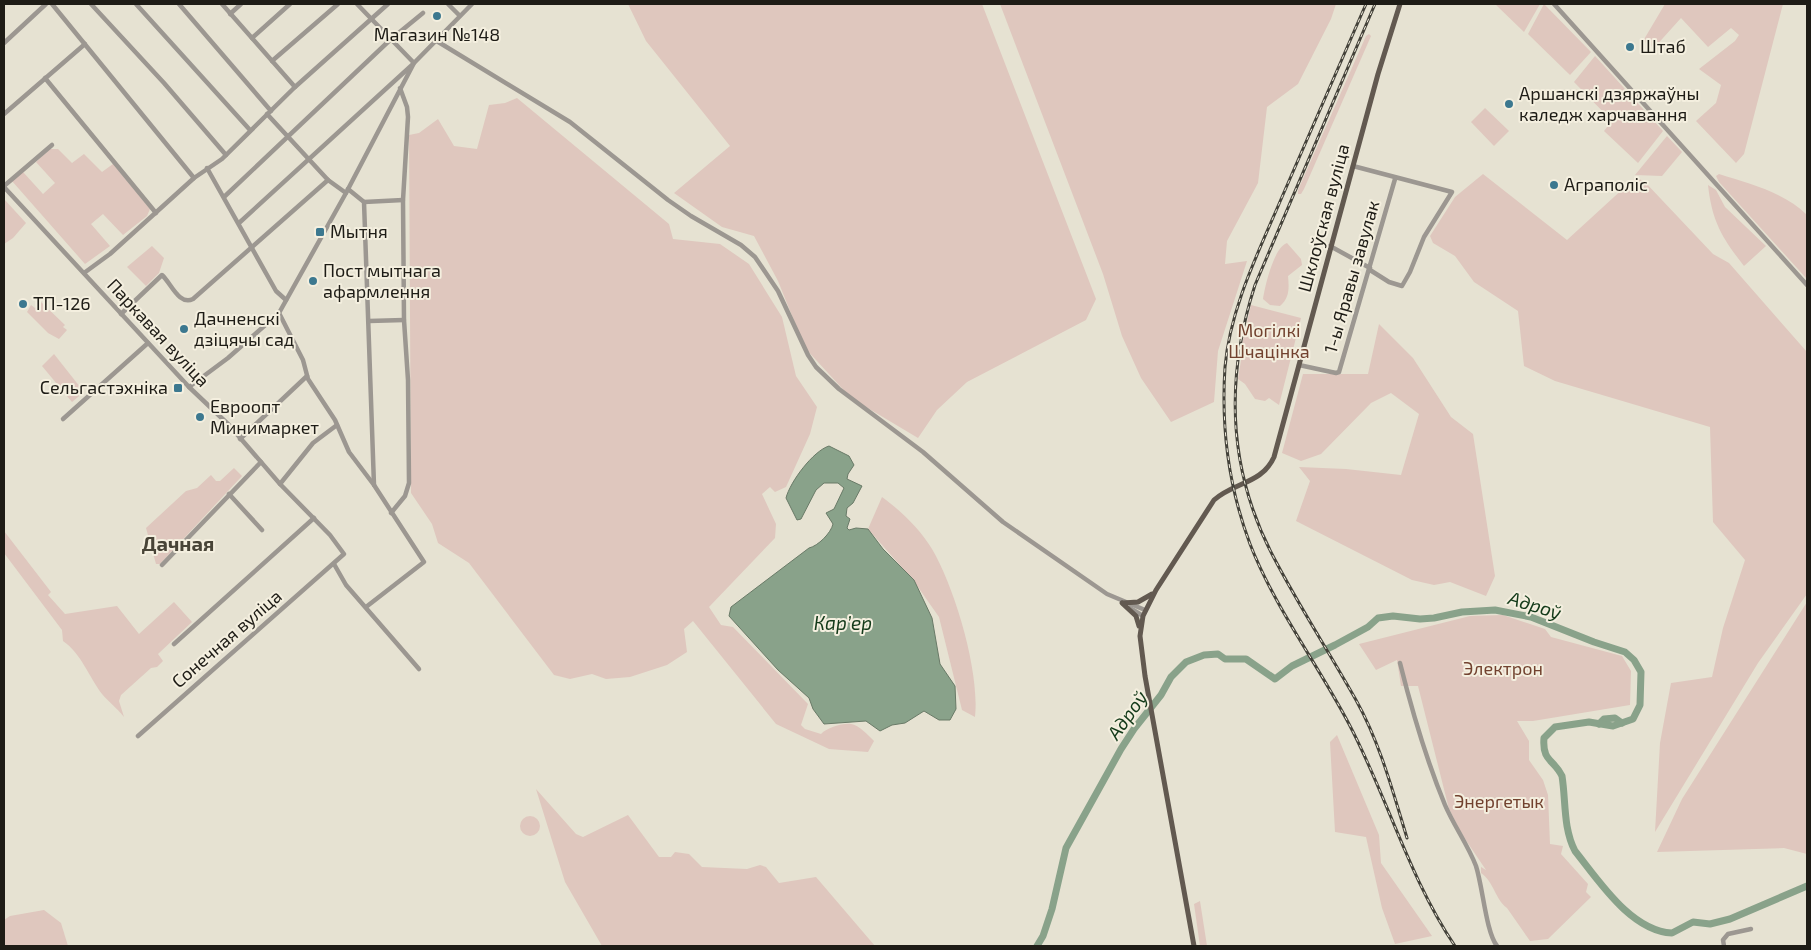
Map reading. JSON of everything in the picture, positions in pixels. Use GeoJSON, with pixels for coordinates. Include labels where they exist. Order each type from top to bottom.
{"type":"FeatureCollection","features":[{"type":"Feature","properties":{"kind":"main road","name":"Шклоўская вуліца"},"geometry":{"type":"LineString","coordinates":[[1144,613],[1156,590],[1210,506],[1227,490],[1259,477],[1271,463],[1279,441],[1330,246],[1378,74],[1400,4]]}},
{"type":"Feature","properties":{"kind":"main road"},"geometry":{"type":"LineString","coordinates":[[1124,605],[1138,602],[1156,590]]}},
{"type":"Feature","properties":{"kind":"main road"},"geometry":{"type":"LineString","coordinates":[[1124,605],[1137,618],[1154,728],[1194,946]]}},
{"type":"Feature","properties":{"kind":"main road"},"geometry":{"type":"LineString","coordinates":[[1140,636],[1144,613]]}},
{"type":"Feature","properties":{"kind":"street"},"geometry":{"type":"LineString","coordinates":[[4,43],[46,4]]}},
{"type":"Feature","properties":{"kind":"street"},"geometry":{"type":"LineString","coordinates":[[52,4],[194,178]]}},
{"type":"Feature","properties":{"kind":"street"},"geometry":{"type":"LineString","coordinates":[[91,4],[164,83],[226,155]]}},
{"type":"Feature","properties":{"kind":"street"},"geometry":{"type":"LineString","coordinates":[[136,4],[250,130]]}},
{"type":"Feature","properties":{"kind":"street"},"geometry":{"type":"LineString","coordinates":[[179,4],[288,137],[328,180],[364,202],[403,200]]}},
{"type":"Feature","properties":{"kind":"street"},"geometry":{"type":"LineString","coordinates":[[222,4],[295,87]]}},
{"type":"Feature","properties":{"kind":"street"},"geometry":{"type":"LineString","coordinates":[[230,14],[241,4]]}},
{"type":"Feature","properties":{"kind":"street"},"geometry":{"type":"LineString","coordinates":[[252,38],[290,4]]}},
{"type":"Feature","properties":{"kind":"street"},"geometry":{"type":"LineString","coordinates":[[272,61],[338,4]]}},
{"type":"Feature","properties":{"kind":"street"},"geometry":{"type":"LineString","coordinates":[[357,4],[414,63]]}},
{"type":"Feature","properties":{"kind":"street"},"geometry":{"type":"LineString","coordinates":[[84,273],[110,254],[194,178],[226,155],[295,87],[388,4]]}},
{"type":"Feature","properties":{"kind":"street"},"geometry":{"type":"LineString","coordinates":[[448,4],[459,15]]}},
{"type":"Feature","properties":{"kind":"street"},"geometry":{"type":"LineString","coordinates":[[239,223],[414,63],[459,15],[472,4]]}},
{"type":"Feature","properties":{"kind":"street"},"geometry":{"type":"LineString","coordinates":[[1554,4],[1807,285]]}},
{"type":"Feature","properties":{"kind":"street"},"geometry":{"type":"LineString","coordinates":[[224,197],[390,40],[423,13]]}},
{"type":"Feature","properties":{"kind":"street"},"geometry":{"type":"LineString","coordinates":[[435,40],[570,122],[668,200],[691,216],[741,245],[755,256],[774,283],[808,355],[834,385],[923,452],[1003,522],[1094,586],[1124,605],[1144,613]]}},
{"type":"Feature","properties":{"kind":"street"},"geometry":{"type":"LineString","coordinates":[[4,114],[85,44]]}},
{"type":"Feature","properties":{"kind":"street"},"geometry":{"type":"LineString","coordinates":[[188,388],[228,358],[279,312],[347,191],[414,63]]}},
{"type":"Feature","properties":{"kind":"street"},"geometry":{"type":"LineString","coordinates":[[45,78],[156,213]]}},
{"type":"Feature","properties":{"kind":"street"},"geometry":{"type":"LineString","coordinates":[[391,513],[405,496],[409,483],[408,380],[404,320],[403,200],[408,117],[407,107],[400,88]]}},
{"type":"Feature","properties":{"kind":"street"},"geometry":{"type":"LineString","coordinates":[[4,186],[52,145]]}},
{"type":"Feature","properties":{"kind":"street"},"geometry":{"type":"LineString","coordinates":[[1330,246],[1389,282],[1402,286],[1410,272],[1424,237],[1452,192],[1395,179],[1353,166]]}},
{"type":"Feature","properties":{"kind":"street"},"geometry":{"type":"LineString","coordinates":[[207,168],[276,290],[286,300]]}},
{"type":"Feature","properties":{"kind":"street","name":"1-ы Яравы завулак"},"geometry":{"type":"LineString","coordinates":[[1299,365],[1336,373],[1339,372],[1395,179]]}},
{"type":"Feature","properties":{"kind":"street"},"geometry":{"type":"LineString","coordinates":[[121,314],[162,274],[182,299],[191,301],[328,180]]}},
{"type":"Feature","properties":{"kind":"street","name":"Паркавая вуліца"},"geometry":{"type":"LineString","coordinates":[[4,186],[188,388],[229,425],[280,484],[343,550],[344,554],[334,564]]}},
{"type":"Feature","properties":{"kind":"street"},"geometry":{"type":"LineString","coordinates":[[364,202],[374,485]]}},
{"type":"Feature","properties":{"kind":"street"},"geometry":{"type":"LineString","coordinates":[[279,312],[303,360],[307,376],[337,426],[349,452],[374,485],[424,562],[366,607]]}},
{"type":"Feature","properties":{"kind":"street"},"geometry":{"type":"LineString","coordinates":[[369,321],[404,320]]}},
{"type":"Feature","properties":{"kind":"street"},"geometry":{"type":"LineString","coordinates":[[63,418],[148,343]]}},
{"type":"Feature","properties":{"kind":"street"},"geometry":{"type":"LineString","coordinates":[[240,439],[307,376]]}},
{"type":"Feature","properties":{"kind":"street"},"geometry":{"type":"LineString","coordinates":[[280,484],[313,443],[337,426]]}},
{"type":"Feature","properties":{"kind":"street"},"geometry":{"type":"LineString","coordinates":[[162,565],[261,462]]}},
{"type":"Feature","properties":{"kind":"street"},"geometry":{"type":"LineString","coordinates":[[367,478],[374,476]]}},
{"type":"Feature","properties":{"kind":"street"},"geometry":{"type":"LineString","coordinates":[[229,494],[262,530]]}},
{"type":"Feature","properties":{"kind":"street"},"geometry":{"type":"LineString","coordinates":[[174,644],[314,518]]}},
{"type":"Feature","properties":{"kind":"street"},"geometry":{"type":"LineString","coordinates":[[334,564],[346,585],[419,669]]}},
{"type":"Feature","properties":{"kind":"street","name":"Сонечная вуліца"},"geometry":{"type":"LineString","coordinates":[[138,736],[334,564]]}},
{"type":"Feature","properties":{"kind":"street"},"geometry":{"type":"LineString","coordinates":[[1400,663],[1412,713],[1438,786],[1475,864],[1484,895],[1491,939],[1497,946]]}},
{"type":"Feature","properties":{"kind":"street"},"geometry":{"type":"LineString","coordinates":[[1724,946],[1723,940],[1728,934],[1751,929]]}},
{"type":"Feature","properties":{"kind":"green space"},"geometry":{"type":"Polygon","coordinates":[[[628,4],[982,4],[1096,299],[1086,320],[967,382],[937,410],[918,438],[851,398],[805,348],[778,281],[754,236],[722,227],[674,193],[730,146],[646,41],[628,4]]]}},
{"type":"Feature","properties":{"kind":"green space"},"geometry":{"type":"Polygon","coordinates":[[[1000,4],[1336,4],[1331,19],[1298,84],[1267,107],[1258,183],[1227,241],[1225,264],[1247,261],[1218,351],[1214,402],[1171,422],[1141,378],[1122,336],[1103,274],[1000,4]]]}},
{"type":"Feature","properties":{"kind":"green space"},"geometry":{"type":"Polygon","coordinates":[[[1495,4],[1540,4],[1524,32],[1495,4]]]}},
{"type":"Feature","properties":{"kind":"green space"},"geometry":{"type":"Polygon","coordinates":[[[1544,4],[1591,52],[1570,75],[1528,34],[1544,4]]]}},
{"type":"Feature","properties":{"kind":"green space"},"geometry":{"type":"Polygon","coordinates":[[[1665,4],[1783,4],[1744,154],[1736,163],[1696,121],[1716,103],[1721,85],[1699,69],[1735,41],[1739,35],[1731,28],[1708,47],[1681,18],[1654,48],[1643,41],[1665,4]]]}},
{"type":"Feature","properties":{"kind":"green space"},"geometry":{"type":"Polygon","coordinates":[[[1369,34],[1371,36],[1304,189],[1301,194],[1298,194],[1298,190],[1366,36],[1369,34]]]}},
{"type":"Feature","properties":{"kind":"green space"},"geometry":{"type":"Polygon","coordinates":[[[1595,56],[1663,131],[1638,163],[1604,131],[1612,121],[1574,82],[1595,56]]]}},
{"type":"Feature","properties":{"kind":"green space"},"geometry":{"type":"Polygon","coordinates":[[[517,98],[669,224],[673,239],[720,244],[749,264],[782,317],[796,376],[817,407],[810,434],[786,487],[775,492],[770,487],[762,494],[776,524],[775,538],[709,607],[721,625],[733,627],[808,704],[801,725],[805,729],[821,734],[839,725],[857,726],[874,741],[868,752],[829,749],[776,724],[693,621],[684,629],[687,652],[667,665],[630,677],[606,679],[592,674],[570,679],[554,675],[469,563],[438,543],[432,524],[411,493],[409,135],[419,133],[438,119],[454,146],[477,149],[489,105],[505,103],[517,98]]]}},
{"type":"Feature","properties":{"kind":"green space"},"geometry":{"type":"Polygon","coordinates":[[[1485,108],[1509,131],[1494,146],[1471,122],[1485,108]]]}},
{"type":"Feature","properties":{"kind":"green space"},"geometry":{"type":"Polygon","coordinates":[[[1667,136],[1682,152],[1662,176],[1635,175],[1667,136]]]}},
{"type":"Feature","properties":{"kind":"green space"},"geometry":{"type":"Polygon","coordinates":[[[50,149],[58,149],[72,163],[84,154],[102,172],[113,164],[150,209],[147,216],[123,235],[103,214],[91,224],[110,246],[85,264],[12,181],[23,172],[43,194],[55,183],[36,162],[50,149]]]}},
{"type":"Feature","properties":{"kind":"green space"},"geometry":{"type":"Polygon","coordinates":[[[1483,174],[1567,240],[1636,178],[1644,181],[1713,254],[1729,263],[1807,352],[1807,594],[1758,663],[1655,832],[1660,743],[1671,683],[1712,677],[1723,628],[1745,560],[1713,522],[1710,427],[1555,381],[1524,366],[1518,311],[1474,282],[1455,256],[1433,243],[1430,236],[1455,197],[1483,174]]]}},
{"type":"Feature","properties":{"kind":"green space"},"geometry":{"type":"Polygon","coordinates":[[[1719,174],[1754,185],[1788,200],[1807,215],[1807,279],[1719,182],[1716,176],[1719,174]]]}},
{"type":"Feature","properties":{"kind":"green space"},"geometry":{"type":"Polygon","coordinates":[[[1708,185],[1716,190],[1725,207],[1766,246],[1744,266],[1724,238],[1715,219],[1708,185]]]}},
{"type":"Feature","properties":{"kind":"green space"},"geometry":{"type":"Polygon","coordinates":[[[4,199],[26,223],[13,238],[4,244],[4,199]]]}},
{"type":"Feature","properties":{"kind":"green space"},"geometry":{"type":"Polygon","coordinates":[[[1287,243],[1301,259],[1302,265],[1288,276],[1288,292],[1283,303],[1280,306],[1270,305],[1263,299],[1268,277],[1274,259],[1282,246],[1287,243]]]}},
{"type":"Feature","properties":{"kind":"green space"},"geometry":{"type":"Polygon","coordinates":[[[152,246],[164,258],[159,273],[146,286],[127,267],[152,246]]]}},
{"type":"Feature","properties":{"kind":"green space"},"geometry":{"type":"Polygon","coordinates":[[[41,302],[65,325],[63,327],[67,330],[59,339],[48,333],[27,312],[31,305],[35,308],[41,302]]]}},
{"type":"Feature","properties":{"kind":"green space","name":"Могілкі Шчацінка"},"geometry":{"type":"Polygon","coordinates":[[[1251,305],[1301,318],[1279,405],[1269,398],[1265,401],[1255,399],[1245,384],[1238,379],[1242,354],[1240,353],[1251,305]]]}},
{"type":"Feature","properties":{"kind":"green space"},"geometry":{"type":"Polygon","coordinates":[[[1379,324],[1413,358],[1451,417],[1473,434],[1495,576],[1486,596],[1450,582],[1434,585],[1412,580],[1296,521],[1310,481],[1299,467],[1346,469],[1401,475],[1419,414],[1391,393],[1371,403],[1321,454],[1301,461],[1282,453],[1303,374],[1368,374],[1379,324]]]}},
{"type":"Feature","properties":{"kind":"green space"},"geometry":{"type":"Polygon","coordinates":[[[54,354],[84,392],[72,402],[42,366],[54,354]]]}},
{"type":"Feature","properties":{"kind":"green space"},"geometry":{"type":"Polygon","coordinates":[[[234,468],[242,476],[160,564],[156,564],[146,528],[186,491],[197,488],[211,475],[216,481],[220,481],[234,468]]]}},
{"type":"Feature","properties":{"kind":"green space","name":"Карʼер"},"geometry":{"type":"Polygon","coordinates":[[[882,497],[903,514],[922,534],[941,566],[957,607],[970,654],[976,698],[975,717],[962,710],[939,617],[913,580],[868,529],[882,497]]]}},
{"type":"Feature","properties":{"kind":"green space"},"geometry":{"type":"Polygon","coordinates":[[[4,531],[51,592],[48,595],[65,614],[117,606],[139,634],[174,602],[192,622],[158,654],[163,661],[157,667],[151,668],[121,695],[119,701],[124,717],[102,694],[75,652],[63,641],[62,630],[4,553],[4,531]]]}},
{"type":"Feature","properties":{"kind":"green space"},"geometry":{"type":"Polygon","coordinates":[[[1807,602],[1807,854],[1784,848],[1657,852],[1682,799],[1807,602]]]}},
{"type":"Feature","properties":{"kind":"green space"},"geometry":{"type":"Polygon","coordinates":[[[1503,615],[1545,629],[1551,637],[1622,656],[1631,671],[1630,705],[1533,721],[1517,721],[1529,741],[1529,760],[1543,780],[1548,795],[1550,844],[1563,846],[1561,854],[1588,884],[1586,892],[1591,897],[1548,939],[1530,941],[1500,900],[1489,881],[1481,873],[1481,867],[1486,870],[1461,833],[1449,809],[1418,686],[1401,686],[1397,660],[1376,670],[1359,644],[1470,616],[1503,615]]]}},
{"type":"Feature","properties":{"kind":"green space"},"geometry":{"type":"Polygon","coordinates":[[[1337,735],[1379,835],[1381,863],[1432,936],[1395,944],[1382,908],[1366,837],[1335,832],[1330,742],[1337,735]]]}},
{"type":"Feature","properties":{"kind":"green space"},"geometry":{"type":"Polygon","coordinates":[[[536,789],[576,834],[583,837],[628,815],[659,857],[671,857],[675,852],[689,854],[702,867],[747,869],[760,865],[766,867],[779,883],[816,877],[875,946],[602,946],[565,882],[536,789]]]}},
{"type":"Feature","properties":{"kind":"green space"},"geometry":{"type":"Polygon","coordinates":[[[530,816],[537,819],[540,826],[537,833],[530,836],[523,833],[520,826],[523,819],[530,816]]]}},
{"type":"Feature","properties":{"kind":"green space"},"geometry":{"type":"Polygon","coordinates":[[[1200,901],[1207,946],[1200,946],[1194,904],[1200,901]]]}},
{"type":"Feature","properties":{"kind":"green space"},"geometry":{"type":"Polygon","coordinates":[[[44,910],[61,923],[68,946],[4,946],[4,920],[10,916],[44,910]]]}},
{"type":"Feature","properties":{"kind":"water","name":"Карʼер"},"geometry":{"type":"Polygon","coordinates":[[[829,446],[849,456],[854,465],[847,479],[862,486],[853,503],[847,508],[846,516],[850,519],[847,528],[849,530],[856,528],[868,529],[883,549],[914,580],[932,618],[940,664],[955,686],[956,709],[950,720],[939,720],[924,711],[905,723],[892,725],[880,731],[866,721],[824,724],[813,709],[809,698],[778,670],[729,616],[731,607],[809,548],[820,542],[830,531],[833,524],[826,513],[834,509],[844,488],[838,483],[824,483],[816,490],[801,519],[797,520],[786,498],[792,484],[809,460],[829,446]]]}},
{"type":"Feature","properties":{"kind":"waterway","name":"Адроў"},"geometry":{"type":"LineString","coordinates":[[1037,946],[1043,936],[1052,909],[1066,848],[1121,749],[1161,695],[1171,677],[1186,662],[1204,655],[1218,654],[1225,659],[1246,659],[1275,679],[1292,666],[1368,627],[1378,618],[1393,616],[1420,619],[1462,612],[1495,610],[1531,617],[1625,652],[1634,660],[1641,672],[1640,705],[1633,719],[1613,726],[1589,722],[1555,727],[1544,738],[1544,746],[1547,756],[1562,776],[1568,833],[1575,851],[1605,890],[1643,924],[1657,930],[1672,933],[1693,922],[1710,924],[1730,919],[1807,886]]}},
{"type":"Feature","properties":{"kind":"waterway"},"geometry":{"type":"LineString","coordinates":[[1599,724],[1604,719],[1615,718],[1622,723]]}},
{"type":"Feature","properties":{"kind":"railway"},"geometry":{"type":"LineString","coordinates":[[1366,4],[1255,259],[1239,302],[1228,345],[1225,367],[1224,412],[1228,457],[1243,523],[1260,568],[1363,751],[1424,893],[1455,946]]}},
{"type":"Feature","properties":{"kind":"railway"},"geometry":{"type":"LineString","coordinates":[[1375,4],[1255,285],[1245,320],[1239,354],[1235,388],[1236,422],[1239,456],[1247,490],[1258,523],[1283,575],[1365,716],[1385,768],[1407,838]]}},
{"type":"Feature","properties":{"kind":"place","name":"Магазин №148"},"geometry":{"type":"Point","coordinates":[437,16]}},
{"type":"Feature","properties":{"kind":"place","name":"Штаб"},"geometry":{"type":"Point","coordinates":[1630,47]}},
{"type":"Feature","properties":{"kind":"place","name":"Аршанскі дзяржаўны каледж харчавання"},"geometry":{"type":"Point","coordinates":[1509,104]}},
{"type":"Feature","properties":{"kind":"place","name":"Аграполіс"},"geometry":{"type":"Point","coordinates":[1554,185]}},
{"type":"Feature","properties":{"kind":"place","name":"Мытня"},"geometry":{"type":"Point","coordinates":[320,232]}},
{"type":"Feature","properties":{"kind":"place","name":"Пост мытнага афармлення"},"geometry":{"type":"Point","coordinates":[313,281]}},
{"type":"Feature","properties":{"kind":"place","name":"ТП-126"},"geometry":{"type":"Point","coordinates":[23,304]}},
{"type":"Feature","properties":{"kind":"place","name":"Дачненскі дзіцячы сад"},"geometry":{"type":"Point","coordinates":[184,329]}},
{"type":"Feature","properties":{"kind":"place","name":"Сельгастэхніка"},"geometry":{"type":"Point","coordinates":[178,388]}},
{"type":"Feature","properties":{"kind":"place","name":"Евроопт Минимаркет"},"geometry":{"type":"Point","coordinates":[200,417]}},
{"type":"Feature","properties":{"kind":"district","name":"Дачная"},"geometry":{"type":"Point","coordinates":[178,544]}},
{"type":"Feature","properties":{"kind":"park label","name":"Электрон"},"geometry":{"type":"Point","coordinates":[1503,669]}},
{"type":"Feature","properties":{"kind":"park label","name":"Энергетык"},"geometry":{"type":"Point","coordinates":[1499,802]}}]}
